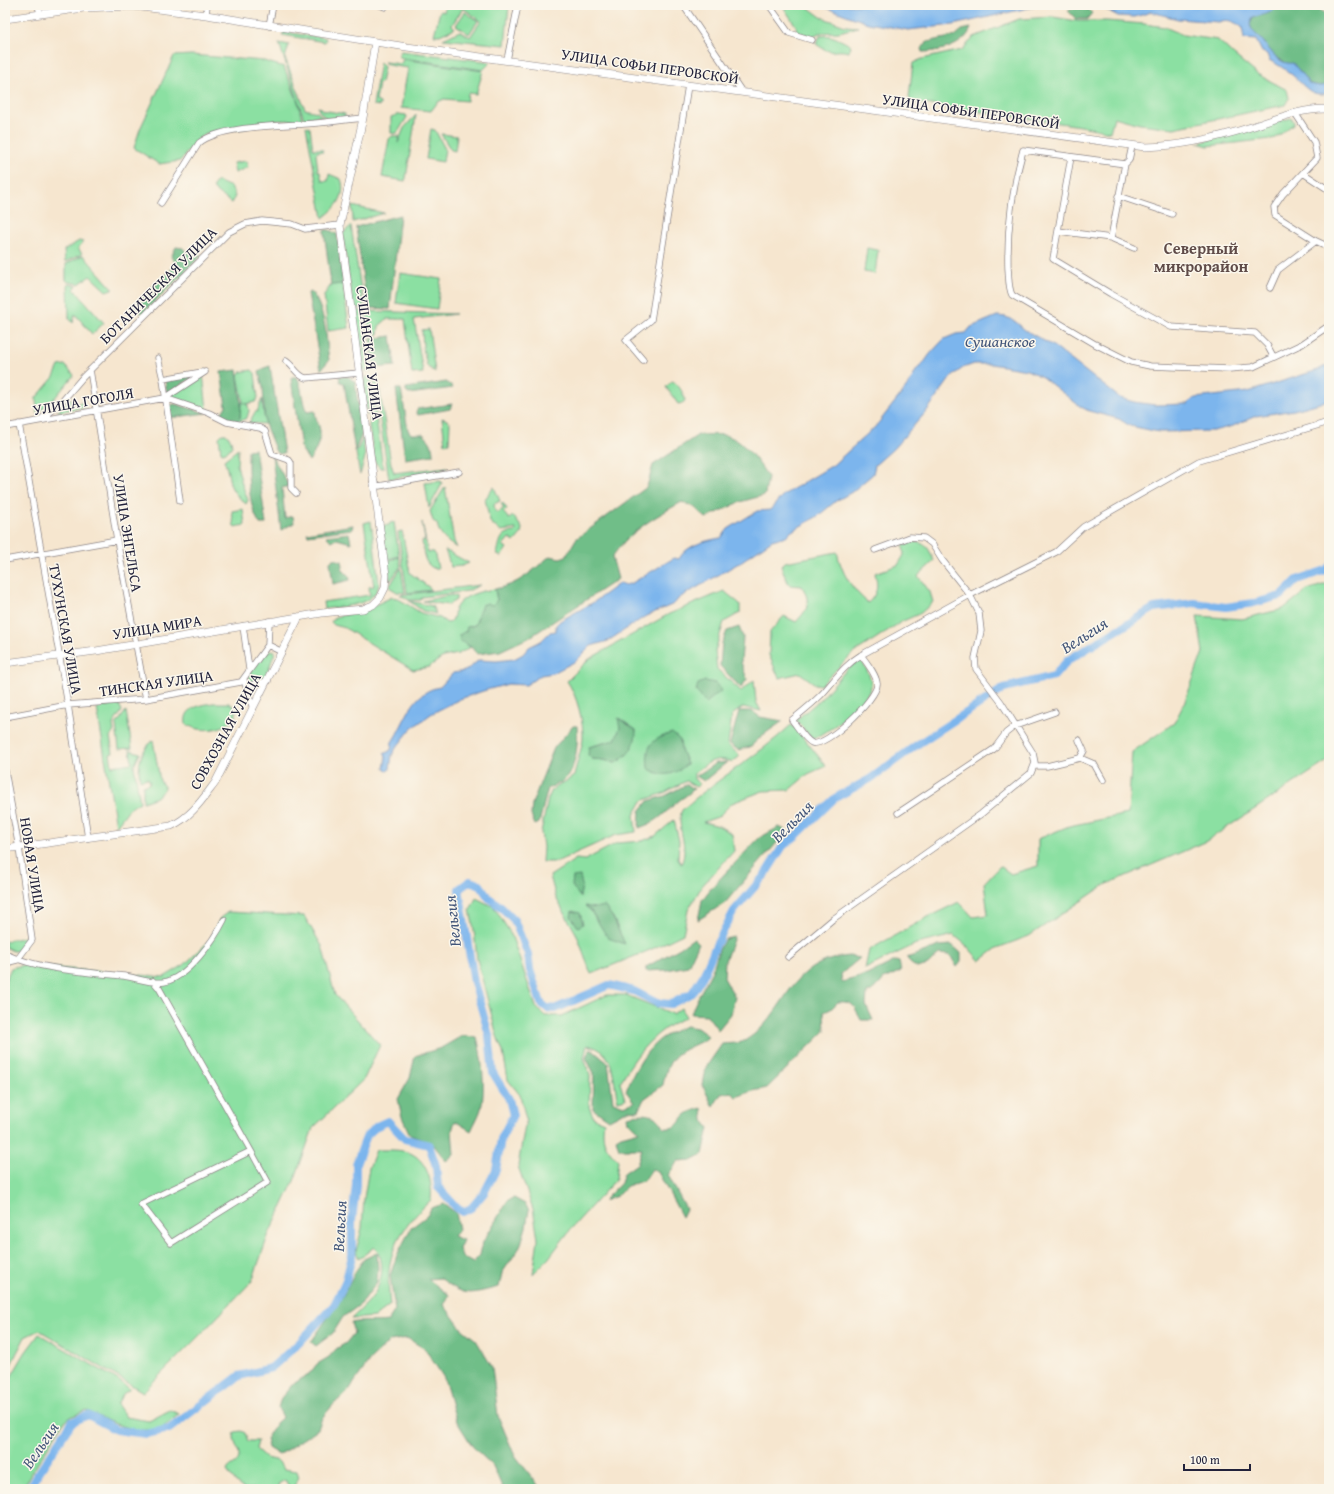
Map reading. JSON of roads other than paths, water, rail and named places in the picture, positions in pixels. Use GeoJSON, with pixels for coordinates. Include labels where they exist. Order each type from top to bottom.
{"type":"FeatureCollection","features":[{"type":"Feature","properties":{"kind":"main road","name":"УЛИЦА СОФЬИ ПЕРОВСКОЙ"},"geometry":{"type":"LineString","coordinates":[[5,19],[84,8],[134,6],[206,15],[375,42],[1132,146],[1161,147],[1198,141],[1311,109],[1329,108]]}},
{"type":"Feature","properties":{"kind":"main road","name":"СУШАНСКАЯ УЛИЦА"},"geometry":{"type":"LineString","coordinates":[[313,615],[363,609],[377,602],[384,591],[386,578],[340,224],[363,118],[375,42]]}},
{"type":"Feature","properties":{"kind":"main road","name":"УЛИЦА МИРА"},"geometry":{"type":"LineString","coordinates":[[5,663],[313,615]]}},
{"type":"Feature","properties":{"kind":"main road","name":"СОВХОЗНАЯ УЛИЦА"},"geometry":{"type":"LineString","coordinates":[[5,849],[171,826],[184,820],[200,803],[215,783],[300,617]]}},
{"type":"Feature","properties":{"kind":"street"},"geometry":{"type":"LineString","coordinates":[[38,5],[40,14]]}},
{"type":"Feature","properties":{"kind":"street"},"geometry":{"type":"LineString","coordinates":[[206,15],[207,5]]}},
{"type":"Feature","properties":{"kind":"street"},"geometry":{"type":"LineString","coordinates":[[380,5],[385,7],[386,5]]}},
{"type":"Feature","properties":{"kind":"street"},"geometry":{"type":"LineString","coordinates":[[507,60],[518,5]]}},
{"type":"Feature","properties":{"kind":"street"},"geometry":{"type":"LineString","coordinates":[[683,5],[742,92]]}},
{"type":"Feature","properties":{"kind":"street"},"geometry":{"type":"LineString","coordinates":[[768,5],[789,33],[812,40]]}},
{"type":"Feature","properties":{"kind":"street"},"geometry":{"type":"LineString","coordinates":[[269,26],[274,6]]}},
{"type":"Feature","properties":{"kind":"street"},"geometry":{"type":"LineString","coordinates":[[643,360],[626,340],[651,320],[688,85]]}},
{"type":"Feature","properties":{"kind":"street"},"geometry":{"type":"LineString","coordinates":[[1292,114],[1314,142],[1317,158],[1283,194],[1274,208],[1274,212],[1316,241],[1329,247]]}},
{"type":"Feature","properties":{"kind":"street"},"geometry":{"type":"LineString","coordinates":[[162,203],[199,143],[208,136],[274,125],[305,124],[363,118]]}},
{"type":"Feature","properties":{"kind":"street"},"geometry":{"type":"LineString","coordinates":[[1111,238],[1125,164],[1129,160],[1132,146]]}},
{"type":"Feature","properties":{"kind":"street"},"geometry":{"type":"LineString","coordinates":[[1125,164],[1071,158],[1023,150],[1015,179],[1007,246],[1010,290],[1012,295],[1095,344],[1130,362],[1150,366],[1229,369],[1253,367],[1273,356],[1302,344],[1326,327]]}},
{"type":"Feature","properties":{"kind":"street"},"geometry":{"type":"LineString","coordinates":[[1071,158],[1053,260],[1172,328],[1255,333],[1268,345],[1273,356]]}},
{"type":"Feature","properties":{"kind":"street"},"geometry":{"type":"LineString","coordinates":[[1303,173],[1329,190]]}},
{"type":"Feature","properties":{"kind":"street"},"geometry":{"type":"LineString","coordinates":[[1118,196],[1172,214]]}},
{"type":"Feature","properties":{"kind":"street","name":"БОТАНИЧЕСКАЯ УЛИЦА"},"geometry":{"type":"LineString","coordinates":[[40,420],[58,406],[90,370],[229,232],[245,224],[262,221],[284,223],[305,228],[325,228],[340,224]]}},
{"type":"Feature","properties":{"kind":"street"},"geometry":{"type":"LineString","coordinates":[[1058,231],[1111,238],[1134,248]]}},
{"type":"Feature","properties":{"kind":"street"},"geometry":{"type":"LineString","coordinates":[[1270,288],[1278,270],[1316,241]]}},
{"type":"Feature","properties":{"kind":"street"},"geometry":{"type":"LineString","coordinates":[[158,358],[163,379],[180,501]]}},
{"type":"Feature","properties":{"kind":"street"},"geometry":{"type":"LineString","coordinates":[[286,361],[294,366],[299,374],[306,378],[359,373]]}},
{"type":"Feature","properties":{"kind":"street","name":"УЛИЦА ЭНГЕЛЬСА"},"geometry":{"type":"LineString","coordinates":[[90,370],[95,412],[116,540],[134,644],[146,699]]}},
{"type":"Feature","properties":{"kind":"street"},"geometry":{"type":"LineString","coordinates":[[163,379],[204,372],[165,398]]}},
{"type":"Feature","properties":{"kind":"street"},"geometry":{"type":"LineString","coordinates":[[165,398],[209,413],[227,422],[260,428],[265,431],[272,454],[289,460],[291,463],[291,488],[296,493]]}},
{"type":"Feature","properties":{"kind":"street","name":"УЛИЦА ГОГОЛЯ"},"geometry":{"type":"LineString","coordinates":[[5,426],[95,412],[165,398]]}},
{"type":"Feature","properties":{"kind":"street"},"geometry":{"type":"LineString","coordinates":[[861,655],[878,682],[876,692],[848,722],[827,740],[817,744],[811,743],[792,720],[822,694],[836,675],[861,655],[970,595],[1056,552],[1083,527],[1199,461],[1329,422]]}},
{"type":"Feature","properties":{"kind":"street","name":"ТУХУНСКАЯ УЛИЦА"},"geometry":{"type":"LineString","coordinates":[[19,424],[40,553],[68,705],[88,838]]}},
{"type":"Feature","properties":{"kind":"street"},"geometry":{"type":"LineString","coordinates":[[373,482],[379,486],[459,472]]}},
{"type":"Feature","properties":{"kind":"street"},"geometry":{"type":"LineString","coordinates":[[788,957],[833,918],[981,814],[1031,773],[1035,763],[1033,753],[1001,702],[976,668],[975,658],[982,631],[978,613],[970,595],[942,560],[932,544],[924,538],[910,537],[875,550]]}},
{"type":"Feature","properties":{"kind":"street"},"geometry":{"type":"LineString","coordinates":[[5,560],[116,540]]}},
{"type":"Feature","properties":{"kind":"street"},"geometry":{"type":"LineString","coordinates":[[253,710],[244,680],[249,669],[268,645],[269,621]]}},
{"type":"Feature","properties":{"kind":"street"},"geometry":{"type":"LineString","coordinates":[[243,626],[249,669]]}},
{"type":"Feature","properties":{"kind":"street"},"geometry":{"type":"LineString","coordinates":[[268,645],[282,652]]}},
{"type":"Feature","properties":{"kind":"street","name":"ТИНСКАЯ УЛИЦА"},"geometry":{"type":"LineString","coordinates":[[5,717],[68,705],[146,699],[234,684],[244,680]]}},
{"type":"Feature","properties":{"kind":"street"},"geometry":{"type":"LineString","coordinates":[[246,686],[268,681]]}},
{"type":"Feature","properties":{"kind":"street"},"geometry":{"type":"LineString","coordinates":[[898,813],[994,749],[1006,733],[1015,726],[1054,712]]}},
{"type":"Feature","properties":{"kind":"street"},"geometry":{"type":"LineString","coordinates":[[1079,740],[1084,751],[1080,758]]}},
{"type":"Feature","properties":{"kind":"street"},"geometry":{"type":"LineString","coordinates":[[1034,766],[1047,766],[1080,758],[1094,764],[1103,780]]}},
{"type":"Feature","properties":{"kind":"street","name":"НОВАЯ УЛИЦА"},"geometry":{"type":"LineString","coordinates":[[5,771],[19,848],[32,940],[17,960]]}},
{"type":"Feature","properties":{"kind":"street"},"geometry":{"type":"LineString","coordinates":[[159,988],[164,982],[179,975],[209,947],[224,920]]}},
{"type":"Feature","properties":{"kind":"street"},"geometry":{"type":"LineString","coordinates":[[7,955],[17,960],[83,972],[164,982]]}},
{"type":"Feature","properties":{"kind":"street"},"geometry":{"type":"LineString","coordinates":[[5,972],[9,962],[7,955]]}},
{"type":"Feature","properties":{"kind":"street"},"geometry":{"type":"LineString","coordinates":[[9,962],[17,960]]}},
{"type":"Feature","properties":{"kind":"street"},"geometry":{"type":"LineString","coordinates":[[153,981],[159,988],[251,1151],[268,1182],[171,1243],[141,1204],[251,1151]]}},
{"type":"Feature","properties":{"kind":"water"},"geometry":{"type":"Polygon","coordinates":[[[819,5],[1042,5],[953,25],[908,30],[868,23],[819,5]]]}},
{"type":"Feature","properties":{"kind":"water"},"geometry":{"type":"Polygon","coordinates":[[[1097,5],[1277,5],[1273,11],[1253,18],[1250,24],[1252,30],[1279,60],[1293,63],[1310,84],[1320,86],[1329,85],[1329,93],[1316,94],[1307,89],[1289,72],[1269,60],[1267,54],[1262,52],[1256,40],[1244,39],[1242,27],[1231,21],[1225,20],[1219,22],[1178,19],[1151,12],[1135,17],[1118,16],[1097,5]]]}},
{"type":"Feature","properties":{"kind":"water","name":"Сушанское"},"geometry":{"type":"Polygon","coordinates":[[[997,316],[1006,317],[1016,322],[1025,330],[1053,346],[1120,398],[1134,402],[1155,405],[1187,404],[1195,398],[1248,392],[1318,370],[1329,364],[1329,399],[1294,410],[1256,416],[1233,426],[1213,431],[1159,432],[1130,426],[1119,419],[1089,411],[1081,407],[1042,377],[1027,370],[991,364],[974,364],[963,368],[952,376],[926,412],[893,449],[875,465],[873,474],[852,492],[836,501],[818,516],[786,536],[772,540],[739,563],[679,598],[674,604],[646,616],[608,641],[591,646],[576,661],[553,673],[541,675],[526,685],[508,684],[483,691],[460,699],[431,714],[411,729],[392,755],[390,769],[387,771],[384,769],[386,756],[384,754],[391,750],[392,742],[406,716],[416,701],[423,694],[440,687],[453,673],[465,671],[479,660],[496,661],[514,659],[523,654],[529,647],[541,641],[550,632],[556,631],[556,625],[560,621],[594,602],[620,583],[626,585],[632,583],[674,558],[679,559],[682,554],[697,544],[721,538],[728,529],[757,511],[770,510],[783,495],[833,465],[876,426],[909,384],[917,369],[944,339],[956,334],[966,333],[971,327],[997,316]]]}},
{"type":"Feature","properties":{"kind":"waterway","name":"Вельгия"},"geometry":{"type":"LineString","coordinates":[[28,1489],[72,1422],[88,1415],[116,1430],[146,1434],[169,1429],[239,1376],[271,1368],[299,1343],[334,1305],[346,1280],[352,1256],[352,1221],[356,1185],[356,1164],[367,1135],[377,1126],[388,1121],[405,1139],[429,1145],[436,1166],[438,1187],[457,1208],[463,1212],[471,1208],[484,1193],[496,1170],[501,1139],[513,1115],[509,1099],[493,1073],[489,1035],[474,982],[459,889],[470,881],[480,885],[489,898],[514,920],[528,954],[530,970],[541,1003],[547,1008],[555,1009],[609,985],[634,991],[657,1003],[671,1004],[692,993],[703,976],[716,945],[734,911],[764,876],[783,846],[797,835],[835,798],[870,779],[918,744],[1004,688],[1054,676],[1068,660],[1154,608],[1194,603],[1226,607],[1254,603],[1281,596],[1297,580],[1326,570],[1329,567]]}},
{"type":"Feature","properties":{"kind":"district","name":"Северный микрорайон"},"geometry":{"type":"Point","coordinates":[1201,257]}}]}
